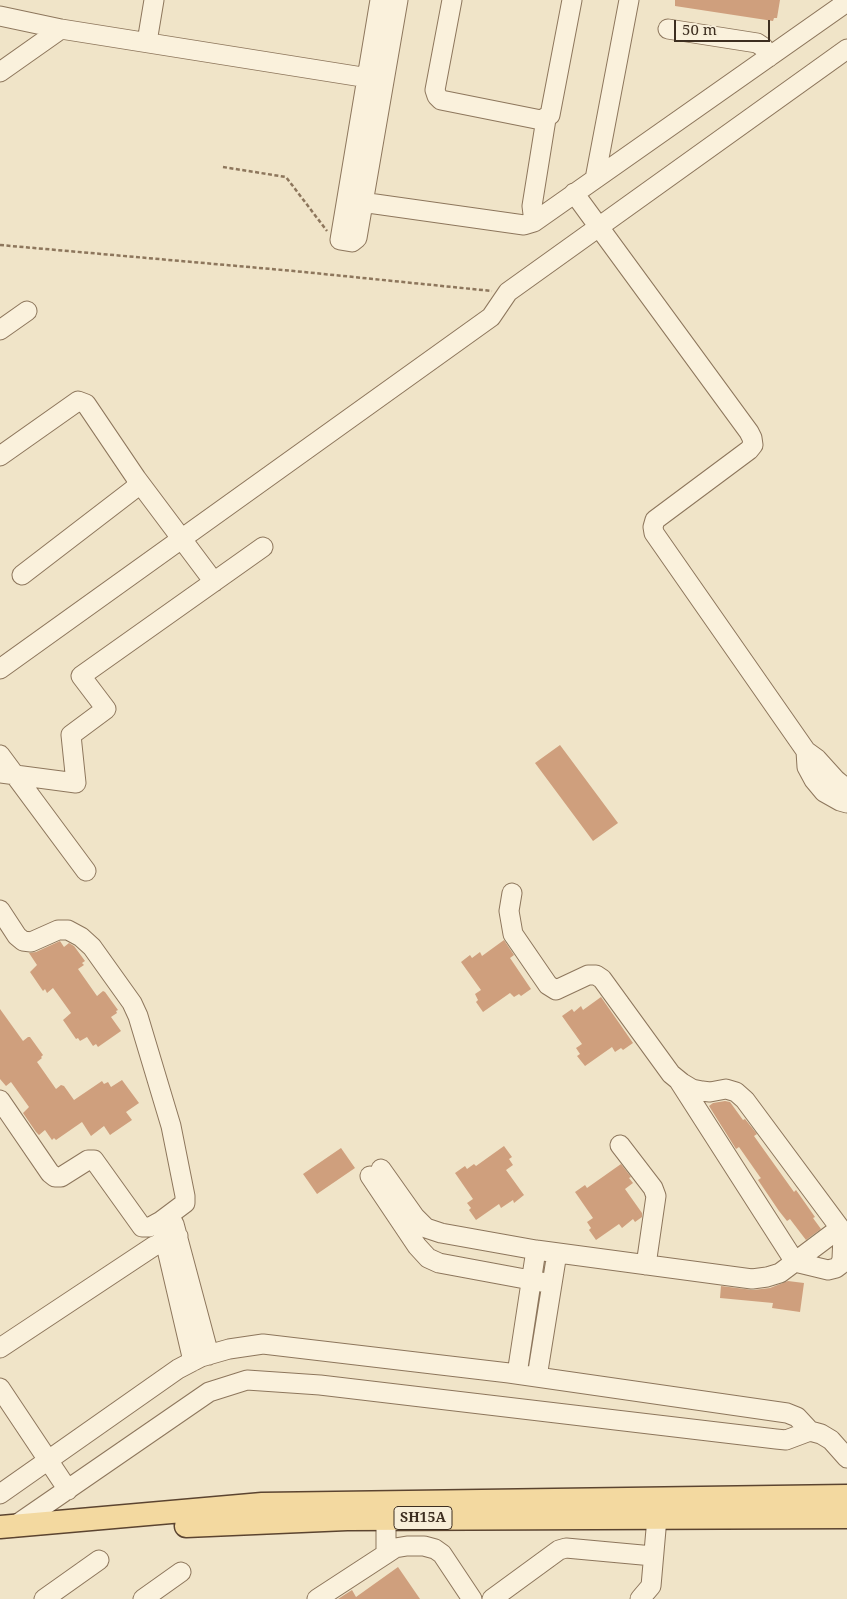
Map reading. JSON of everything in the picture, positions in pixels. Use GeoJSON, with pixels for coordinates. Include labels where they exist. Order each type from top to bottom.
{"type":"FeatureCollection","features":[{"type":"Feature","properties":{"kind":"main road","name":"SH15A"},"geometry":{"type":"LineString","coordinates":[[4,1532],[262,1504],[847,1496]]}},
{"type":"Feature","properties":{"kind":"main road","name":"SH15A"},"geometry":{"type":"LineString","coordinates":[[4,1532],[386,1519],[847,1517]]}},
{"type":"Feature","properties":{"kind":"street"},"geometry":{"type":"LineString","coordinates":[[147,42],[154,0]]}},
{"type":"Feature","properties":{"kind":"street"},"geometry":{"type":"LineString","coordinates":[[376,79],[380,0]]}},
{"type":"Feature","properties":{"kind":"street"},"geometry":{"type":"LineString","coordinates":[[340,240],[352,242],[356,238],[355,200],[376,79],[398,0]]}},
{"type":"Feature","properties":{"kind":"street"},"geometry":{"type":"LineString","coordinates":[[452,0],[435,90],[437,96],[441,100],[541,120],[546,119]]}},
{"type":"Feature","properties":{"kind":"street"},"geometry":{"type":"LineString","coordinates":[[534,222],[532,206],[546,119],[550,115],[572,0]]}},
{"type":"Feature","properties":{"kind":"street"},"geometry":{"type":"LineString","coordinates":[[595,179],[627,8],[614,0]]}},
{"type":"Feature","properties":{"kind":"street"},"geometry":{"type":"LineString","coordinates":[[355,200],[524,224],[534,222],[847,2]]}},
{"type":"Feature","properties":{"kind":"street"},"geometry":{"type":"LineString","coordinates":[[0,16],[61,29],[376,79]]}},
{"type":"Feature","properties":{"kind":"street"},"geometry":{"type":"LineString","coordinates":[[0,72],[61,29]]}},
{"type":"Feature","properties":{"kind":"street"},"geometry":{"type":"LineString","coordinates":[[668,29],[758,43],[769,57]]}},
{"type":"Feature","properties":{"kind":"street"},"geometry":{"type":"LineString","coordinates":[[0,669],[491,317],[508,292],[847,50]]}},
{"type":"Feature","properties":{"kind":"street"},"geometry":{"type":"LineString","coordinates":[[574,193],[752,438],[753,445],[749,450],[655,520],[654,533],[806,751],[847,788]]}},
{"type":"Feature","properties":{"kind":"street"},"geometry":{"type":"LineString","coordinates":[[0,330],[27,311]]}},
{"type":"Feature","properties":{"kind":"street"},"geometry":{"type":"LineString","coordinates":[[0,456],[78,401],[86,404],[136,478],[214,582]]}},
{"type":"Feature","properties":{"kind":"street"},"geometry":{"type":"LineString","coordinates":[[22,575],[134,489],[137,484],[136,478]]}},
{"type":"Feature","properties":{"kind":"street"},"geometry":{"type":"LineString","coordinates":[[7,774],[76,783],[71,735],[106,709],[81,676],[263,546]]}},
{"type":"Feature","properties":{"kind":"street"},"geometry":{"type":"LineString","coordinates":[[806,751],[807,767],[814,780],[824,792],[847,804]]}},
{"type":"Feature","properties":{"kind":"street"},"geometry":{"type":"LineString","coordinates":[[0,755],[7,774],[86,871]]}},
{"type":"Feature","properties":{"kind":"street"},"geometry":{"type":"LineString","coordinates":[[512,893],[509,911],[513,934],[548,986],[556,990],[588,975],[602,979],[671,1074],[678,1080],[692,1089],[710,1092],[726,1089],[736,1092],[745,1100],[840,1228],[843,1235],[840,1265],[828,1270],[795,1262],[678,1080]]}},
{"type":"Feature","properties":{"kind":"street"},"geometry":{"type":"LineString","coordinates":[[0,910],[17,936],[23,941],[31,942],[58,930],[68,930],[81,937],[92,947],[132,1002],[172,1126],[185,1203],[166,1217],[146,1228],[139,1224],[94,1160],[88,1160],[61,1177],[50,1173],[0,1100]]}},
{"type":"Feature","properties":{"kind":"street"},"geometry":{"type":"LineString","coordinates":[[620,1145],[653,1188],[656,1196],[646,1265]]}},
{"type":"Feature","properties":{"kind":"street"},"geometry":{"type":"LineString","coordinates":[[552,1284],[439,1263],[428,1258],[417,1246],[376,1173],[426,1228],[441,1233],[536,1250],[752,1279],[780,1273],[840,1228]]}},
{"type":"Feature","properties":{"kind":"street"},"geometry":{"type":"LineString","coordinates":[[166,1217],[201,1358]]}},
{"type":"Feature","properties":{"kind":"street"},"geometry":{"type":"LineString","coordinates":[[0,1348],[154,1246],[172,1238]]}},
{"type":"Feature","properties":{"kind":"street"},"geometry":{"type":"LineString","coordinates":[[517,1374],[536,1250]]}},
{"type":"Feature","properties":{"kind":"street"},"geometry":{"type":"LineString","coordinates":[[537,1377],[557,1253]]}},
{"type":"Feature","properties":{"kind":"street"},"geometry":{"type":"LineString","coordinates":[[0,1494],[178,1369],[201,1358],[229,1349],[263,1344],[517,1374],[787,1413],[797,1417],[810,1431],[821,1434],[831,1440],[847,1458]]}},
{"type":"Feature","properties":{"kind":"street"},"geometry":{"type":"LineString","coordinates":[[4,1532],[68,1490],[208,1392],[247,1380],[320,1385],[786,1440],[810,1431]]}},
{"type":"Feature","properties":{"kind":"street"},"geometry":{"type":"LineString","coordinates":[[0,1388],[68,1490]]}},
{"type":"Feature","properties":{"kind":"street"},"geometry":{"type":"LineString","coordinates":[[640,1599],[651,1586],[657,1518]]}},
{"type":"Feature","properties":{"kind":"street"},"geometry":{"type":"LineString","coordinates":[[386,1519],[386,1554]]}},
{"type":"Feature","properties":{"kind":"street"},"geometry":{"type":"LineString","coordinates":[[317,1599],[396,1548],[407,1546],[424,1546],[435,1549],[442,1554],[472,1599]]}},
{"type":"Feature","properties":{"kind":"street"},"geometry":{"type":"LineString","coordinates":[[492,1599],[559,1550],[566,1548],[653,1556]]}},
{"type":"Feature","properties":{"kind":"street"},"geometry":{"type":"LineString","coordinates":[[44,1599],[99,1560]]}},
{"type":"Feature","properties":{"kind":"street"},"geometry":{"type":"LineString","coordinates":[[146,1598],[181,1572]]}},
{"type":"Feature","properties":{"kind":"path"},"geometry":{"type":"LineString","coordinates":[[223,167],[286,177],[330,235],[340,240]]}},
{"type":"Feature","properties":{"kind":"path"},"geometry":{"type":"LineString","coordinates":[[0,245],[294,270],[508,292]]}},
{"type":"Feature","properties":{"kind":"building"},"geometry":{"type":"Polygon","coordinates":[[[675,0],[780,0],[777,18],[774,18],[773,21],[675,6],[675,0]]]}},
{"type":"Feature","properties":{"kind":"building"},"geometry":{"type":"Polygon","coordinates":[[[560,745],[618,823],[593,841],[535,763],[560,745]]]}},
{"type":"Feature","properties":{"kind":"building"},"geometry":{"type":"Polygon","coordinates":[[[504,940],[514,955],[510,958],[531,989],[521,996],[519,994],[514,997],[510,993],[483,1012],[476,1002],[478,1000],[475,994],[481,990],[461,962],[470,955],[472,958],[480,952],[482,956],[504,940]]]}},
{"type":"Feature","properties":{"kind":"building"},"geometry":{"type":"Polygon","coordinates":[[[60,941],[64,947],[69,943],[74,946],[85,961],[82,963],[84,965],[78,969],[97,996],[103,991],[105,992],[118,1010],[111,1017],[121,1031],[98,1047],[96,1044],[93,1046],[87,1037],[80,1041],[78,1038],[76,1039],[63,1020],[71,1013],[53,988],[47,993],[45,989],[43,991],[30,972],[37,965],[29,953],[36,952],[60,941]]]}},
{"type":"Feature","properties":{"kind":"building"},"geometry":{"type":"Polygon","coordinates":[[[601,997],[633,1043],[623,1050],[621,1048],[615,1052],[612,1047],[585,1066],[577,1056],[580,1054],[576,1048],[582,1044],[562,1016],[572,1009],[574,1012],[581,1006],[583,1010],[601,997]]]}},
{"type":"Feature","properties":{"kind":"building"},"geometry":{"type":"Polygon","coordinates":[[[0,1009],[23,1041],[30,1037],[43,1055],[37,1062],[56,1089],[61,1085],[64,1086],[74,1100],[102,1081],[104,1084],[108,1082],[111,1087],[122,1080],[139,1103],[126,1112],[132,1120],[110,1135],[104,1126],[91,1136],[82,1122],[56,1140],[54,1138],[52,1140],[45,1130],[39,1135],[23,1113],[29,1107],[11,1082],[6,1086],[0,1079],[0,1009]]]}},
{"type":"Feature","properties":{"kind":"building"},"geometry":{"type":"Polygon","coordinates":[[[730,1102],[743,1120],[745,1119],[757,1134],[754,1136],[794,1192],[796,1190],[815,1217],[813,1218],[821,1229],[806,1240],[790,1219],[787,1221],[779,1211],[758,1180],[761,1178],[739,1147],[736,1149],[709,1106],[713,1103],[730,1102]]]}},
{"type":"Feature","properties":{"kind":"building"},"geometry":{"type":"Polygon","coordinates":[[[504,1146],[512,1157],[509,1159],[513,1165],[506,1170],[524,1195],[514,1203],[513,1200],[501,1208],[499,1204],[476,1220],[469,1210],[471,1208],[467,1203],[473,1199],[455,1173],[465,1166],[467,1169],[474,1164],[476,1166],[504,1146]]]}},
{"type":"Feature","properties":{"kind":"building"},"geometry":{"type":"Polygon","coordinates":[[[341,1148],[355,1168],[317,1194],[303,1174],[341,1148]]]}},
{"type":"Feature","properties":{"kind":"building"},"geometry":{"type":"Polygon","coordinates":[[[621,1164],[631,1177],[629,1178],[633,1183],[625,1189],[642,1213],[642,1217],[635,1222],[633,1219],[622,1228],[619,1224],[596,1240],[589,1230],[591,1228],[587,1222],[593,1218],[575,1192],[585,1185],[587,1188],[621,1164]]]}},
{"type":"Feature","properties":{"kind":"building"},"geometry":{"type":"Polygon","coordinates":[[[788,1281],[804,1283],[800,1312],[772,1308],[773,1303],[720,1298],[721,1286],[753,1290],[770,1288],[788,1281]]]}},
{"type":"Feature","properties":{"kind":"building"},"geometry":{"type":"Polygon","coordinates":[[[398,1567],[420,1599],[338,1599],[352,1590],[356,1597],[398,1567]]]}}]}
